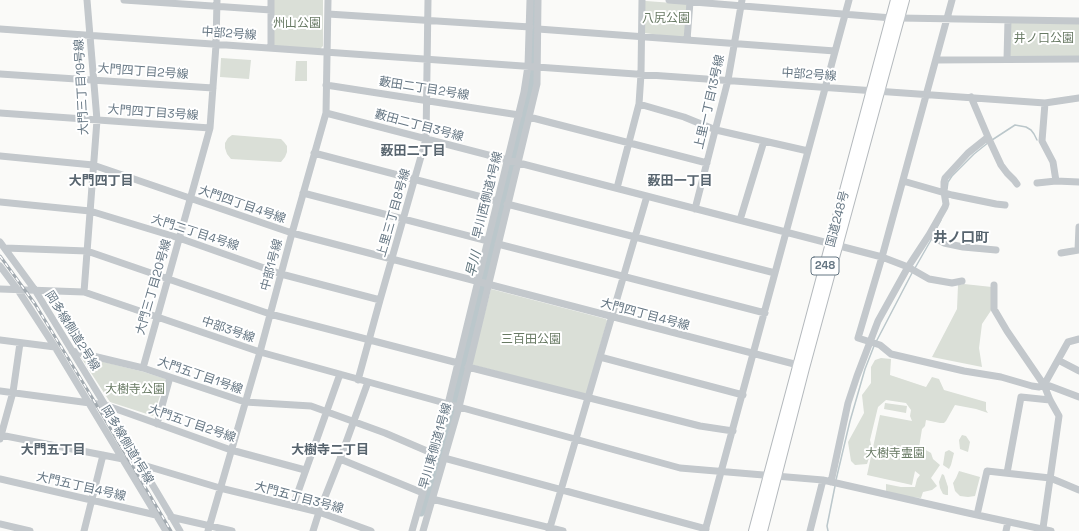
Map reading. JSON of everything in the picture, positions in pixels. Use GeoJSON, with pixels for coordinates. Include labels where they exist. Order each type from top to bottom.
{"type":"FeatureCollection","features":[{"type":"Feature","properties":{"kind":"highway","name":"国道248号"},"geometry":{"type":"LineString","coordinates":[[754,531],[773,476],[804,368],[835,244],[895,18],[896,0]]}},
{"type":"Feature","properties":{"kind":"highway","name":"国道248号"},"geometry":{"type":"LineString","coordinates":[[895,18],[904,0]]}},
{"type":"Feature","properties":{"kind":"highway","name":"国道248号"},"geometry":{"type":"LineString","coordinates":[[762,531],[798,365],[835,244]]}},
{"type":"Feature","properties":{"kind":"street","name":"大門三丁目19号線"},"geometry":{"type":"LineString","coordinates":[[84,292],[97,120],[88,0]]}},
{"type":"Feature","properties":{"kind":"street"},"geometry":{"type":"LineString","coordinates":[[124,0],[217,3],[271,10]]}},
{"type":"Feature","properties":{"kind":"street"},"geometry":{"type":"LineString","coordinates":[[271,48],[272,0]]}},
{"type":"Feature","properties":{"kind":"street","name":"中部1号線"},"geometry":{"type":"LineString","coordinates":[[209,528],[260,352],[326,113],[328,0]]}},
{"type":"Feature","properties":{"kind":"street","name":"上里三丁目8号線"},"geometry":{"type":"LineString","coordinates":[[358,380],[426,139],[428,0]]}},
{"type":"Feature","properties":{"kind":"street","name":"早川西側道1号線"},"geometry":{"type":"LineString","coordinates":[[412,531],[448,404],[519,115],[528,66],[530,0]]}},
{"type":"Feature","properties":{"kind":"street"},"geometry":{"type":"LineString","coordinates":[[488,285],[537,84],[538,0]]}},
{"type":"Feature","properties":{"kind":"street"},"geometry":{"type":"LineString","coordinates":[[617,188],[639,104],[642,0]]}},
{"type":"Feature","properties":{"kind":"street"},"geometry":{"type":"LineString","coordinates":[[669,0],[741,3],[895,18],[1079,21]]}},
{"type":"Feature","properties":{"kind":"street"},"geometry":{"type":"LineString","coordinates":[[444,458],[706,530],[849,0]]}},
{"type":"Feature","properties":{"kind":"street"},"geometry":{"type":"LineString","coordinates":[[952,0],[903,182],[858,338],[880,345],[896,356],[964,371],[1001,377],[1032,386],[1039,387],[1044,385],[1079,397]]}},
{"type":"Feature","properties":{"kind":"street"},"geometry":{"type":"LineString","coordinates":[[688,40],[690,2]]}},
{"type":"Feature","properties":{"kind":"street","name":"大門三丁目20号線"},"geometry":{"type":"LineString","coordinates":[[143,368],[210,128],[216,45],[217,3]]}},
{"type":"Feature","properties":{"kind":"street","name":"上里一丁目13号線"},"geometry":{"type":"LineString","coordinates":[[695,208],[728,80],[741,3]]}},
{"type":"Feature","properties":{"kind":"street"},"geometry":{"type":"LineString","coordinates":[[328,14],[530,28]]}},
{"type":"Feature","properties":{"kind":"street"},"geometry":{"type":"LineString","coordinates":[[1007,59],[1008,20]]}},
{"type":"Feature","properties":{"kind":"street","name":"中部2号線"},"geometry":{"type":"LineString","coordinates":[[0,29],[1045,103],[1079,98]]}},
{"type":"Feature","properties":{"kind":"street"},"geometry":{"type":"LineString","coordinates":[[538,29],[835,51]]}},
{"type":"Feature","properties":{"kind":"street"},"geometry":{"type":"LineString","coordinates":[[936,60],[1079,59]]}},
{"type":"Feature","properties":{"kind":"street","name":"大門四丁目2号線"},"geometry":{"type":"LineString","coordinates":[[0,74],[213,88]]}},
{"type":"Feature","properties":{"kind":"street","name":"藪田二丁目2号線"},"geometry":{"type":"LineString","coordinates":[[326,85],[519,115]]}},
{"type":"Feature","properties":{"kind":"street"},"geometry":{"type":"LineString","coordinates":[[971,97],[1001,165],[1017,184]]}},
{"type":"Feature","properties":{"kind":"street"},"geometry":{"type":"LineString","coordinates":[[1045,103],[1042,141],[1053,162],[1056,181]]}},
{"type":"Feature","properties":{"kind":"street"},"geometry":{"type":"LineString","coordinates":[[639,104],[684,117],[716,130],[808,151]]}},
{"type":"Feature","properties":{"kind":"street","name":"大門四丁目3号線"},"geometry":{"type":"LineString","coordinates":[[0,113],[210,128]]}},
{"type":"Feature","properties":{"kind":"street","name":"藪田二丁目3号線"},"geometry":{"type":"LineString","coordinates":[[326,113],[835,244],[882,257],[908,267],[929,279],[939,282],[952,283],[962,281]]}},
{"type":"Feature","properties":{"kind":"street"},"geometry":{"type":"LineString","coordinates":[[529,117],[707,163]]}},
{"type":"Feature","properties":{"kind":"street"},"geometry":{"type":"LineString","coordinates":[[810,531],[827,481],[848,403],[878,321],[908,267],[932,237],[946,204],[944,182],[948,174],[968,153],[988,137]]}},
{"type":"Feature","properties":{"kind":"street"},"geometry":{"type":"LineString","coordinates":[[740,220],[764,141]]}},
{"type":"Feature","properties":{"kind":"street"},"geometry":{"type":"LineString","coordinates":[[314,154],[497,201]]}},
{"type":"Feature","properties":{"kind":"street","name":"大門四丁目4号線"},"geometry":{"type":"LineString","coordinates":[[0,156],[93,165],[292,233],[798,365]]}},
{"type":"Feature","properties":{"kind":"street"},"geometry":{"type":"LineString","coordinates":[[1037,183],[1056,181],[1079,182]]}},
{"type":"Feature","properties":{"kind":"street"},"geometry":{"type":"LineString","coordinates":[[903,182],[1005,205]]}},
{"type":"Feature","properties":{"kind":"street"},"geometry":{"type":"LineString","coordinates":[[303,193],[488,241]]}},
{"type":"Feature","properties":{"kind":"street"},"geometry":{"type":"LineString","coordinates":[[550,529],[647,196]]}},
{"type":"Feature","properties":{"kind":"street","name":"大門二丁目4号線"},"geometry":{"type":"LineString","coordinates":[[0,202],[90,211],[179,238],[281,274],[380,300]]}},
{"type":"Feature","properties":{"kind":"street"},"geometry":{"type":"LineString","coordinates":[[508,204],[775,273]]}},
{"type":"Feature","properties":{"kind":"street"},"geometry":{"type":"LineString","coordinates":[[1061,253],[1078,250],[1079,227]]}},
{"type":"Feature","properties":{"kind":"street"},"geometry":{"type":"LineString","coordinates":[[932,237],[944,243],[963,247],[996,250]]}},
{"type":"Feature","properties":{"kind":"street","name":"岡多線側道2号線"},"geometry":{"type":"LineString","coordinates":[[0,242],[35,290],[180,531]]}},
{"type":"Feature","properties":{"kind":"street"},"geometry":{"type":"LineString","coordinates":[[498,244],[764,313]]}},
{"type":"Feature","properties":{"kind":"street"},"geometry":{"type":"LineString","coordinates":[[5,248],[87,251],[270,314],[458,362]]}},
{"type":"Feature","properties":{"kind":"street","name":"岡多線側道1号線"},"geometry":{"type":"LineString","coordinates":[[0,266],[18,290],[55,347],[166,531]]}},
{"type":"Feature","properties":{"kind":"street","name":"早川東側道1号線"},"geometry":{"type":"LineString","coordinates":[[423,531],[459,407],[488,285]]}},
{"type":"Feature","properties":{"kind":"street"},"geometry":{"type":"LineString","coordinates":[[994,285],[994,309],[1007,331],[1044,385],[1059,416],[1043,528]]}},
{"type":"Feature","properties":{"kind":"street","name":"中部3号線"},"geometry":{"type":"LineString","coordinates":[[0,290],[84,292],[260,352],[680,468],[827,481],[1051,531]]}},
{"type":"Feature","properties":{"kind":"street"},"geometry":{"type":"LineString","coordinates":[[1044,385],[1068,342],[1079,339]]}},
{"type":"Feature","properties":{"kind":"street"},"geometry":{"type":"LineString","coordinates":[[0,340],[55,347]]}},
{"type":"Feature","properties":{"kind":"street"},"geometry":{"type":"LineString","coordinates":[[0,437],[13,392],[20,343]]}},
{"type":"Feature","properties":{"kind":"street","name":"大門五丁目1号線"},"geometry":{"type":"LineString","coordinates":[[72,351],[143,368],[245,402],[312,406],[385,433],[434,454]]}},
{"type":"Feature","properties":{"kind":"street"},"geometry":{"type":"LineString","coordinates":[[600,357],[743,395]]}},
{"type":"Feature","properties":{"kind":"street"},"geometry":{"type":"LineString","coordinates":[[1058,360],[1079,371]]}},
{"type":"Feature","properties":{"kind":"street"},"geometry":{"type":"LineString","coordinates":[[468,366],[700,426],[733,431]]}},
{"type":"Feature","properties":{"kind":"street"},"geometry":{"type":"LineString","coordinates":[[293,506],[340,374]]}},
{"type":"Feature","properties":{"kind":"street"},"geometry":{"type":"LineString","coordinates":[[157,424],[170,377]]}},
{"type":"Feature","properties":{"kind":"street"},"geometry":{"type":"LineString","coordinates":[[313,531],[368,382]]}},
{"type":"Feature","properties":{"kind":"street","name":"大門五丁目2号線"},"geometry":{"type":"LineString","coordinates":[[0,390],[105,405],[231,450],[305,470]]}},
{"type":"Feature","properties":{"kind":"street"},"geometry":{"type":"LineString","coordinates":[[1007,473],[1021,397],[1050,400]]}},
{"type":"Feature","properties":{"kind":"street","name":"大門五丁目3号線"},"geometry":{"type":"LineString","coordinates":[[0,437],[123,459],[220,488],[319,512],[371,531]]}},
{"type":"Feature","properties":{"kind":"street"},"geometry":{"type":"LineString","coordinates":[[84,531],[102,455]]}},
{"type":"Feature","properties":{"kind":"street"},"geometry":{"type":"LineString","coordinates":[[340,459],[423,492]]}},
{"type":"Feature","properties":{"kind":"street"},"geometry":{"type":"LineString","coordinates":[[977,515],[987,471],[1050,478],[1079,490]]}},
{"type":"Feature","properties":{"kind":"street","name":"大門五丁目4号線"},"geometry":{"type":"LineString","coordinates":[[0,479],[156,515]]}},
{"type":"Feature","properties":{"kind":"street"},"geometry":{"type":"LineString","coordinates":[[432,499],[563,531]]}},
{"type":"Feature","properties":{"kind":"street"},"geometry":{"type":"LineString","coordinates":[[171,517],[209,528],[232,531]]}},
{"type":"Feature","properties":{"kind":"street"},"geometry":{"type":"LineString","coordinates":[[1006,531],[1008,522]]}},
{"type":"Feature","properties":{"kind":"street"},"geometry":{"type":"LineString","coordinates":[[0,524],[30,531]]}},
{"type":"Feature","properties":{"kind":"green space","name":"州山公園"},"geometry":{"type":"Polygon","coordinates":[[[274,0],[323,0],[323,46],[320,49],[275,46],[273,44],[274,0]]]}},
{"type":"Feature","properties":{"kind":"green space","name":"八尻公園"},"geometry":{"type":"Polygon","coordinates":[[[645,1],[686,4],[688,6],[684,38],[644,33],[645,1]]]}},
{"type":"Feature","properties":{"kind":"green space","name":"井ノ口公園"},"geometry":{"type":"Polygon","coordinates":[[[1010,22],[1079,23],[1079,56],[1010,57],[1010,22]]]}},
{"type":"Feature","properties":{"kind":"green space"},"geometry":{"type":"Polygon","coordinates":[[[221,58],[251,60],[249,79],[220,77],[221,58]]]}},
{"type":"Feature","properties":{"kind":"green space"},"geometry":{"type":"Polygon","coordinates":[[[296,61],[307,61],[307,81],[295,81],[296,61]]]}},
{"type":"Feature","properties":{"kind":"green space"},"geometry":{"type":"Polygon","coordinates":[[[232,135],[281,139],[287,146],[287,152],[281,162],[231,159],[227,154],[225,143],[232,135]]]}},
{"type":"Feature","properties":{"kind":"green space"},"geometry":{"type":"Polygon","coordinates":[[[964,284],[992,287],[992,309],[982,324],[979,348],[982,367],[932,357],[957,309],[958,285],[964,284]]]}},
{"type":"Feature","properties":{"kind":"green space","name":"三百田公園"},"geometry":{"type":"Polygon","coordinates":[[[491,289],[606,319],[607,321],[587,392],[585,394],[473,365],[472,363],[491,289]]]}},
{"type":"Feature","properties":{"kind":"green space","name":"大樹寺公園"},"geometry":{"type":"Polygon","coordinates":[[[80,356],[166,379],[153,416],[110,402],[80,356]]]}},
{"type":"Feature","properties":{"kind":"green space","name":"大樹寺霊園"},"geometry":{"type":"Polygon","coordinates":[[[881,358],[891,359],[890,375],[926,387],[932,377],[939,379],[944,390],[986,402],[986,410],[988,413],[955,405],[944,423],[926,420],[925,426],[922,429],[917,460],[924,449],[931,453],[933,459],[940,465],[931,478],[937,486],[932,490],[923,492],[921,498],[907,497],[886,492],[886,484],[901,487],[915,487],[917,479],[920,475],[915,471],[912,485],[867,475],[880,415],[912,421],[910,416],[911,410],[906,403],[886,400],[878,407],[870,440],[872,449],[867,464],[855,465],[851,461],[848,442],[864,413],[862,395],[871,383],[871,367],[875,360],[881,358]]]}},
{"type":"Feature","properties":{"kind":"green space"},"geometry":{"type":"Polygon","coordinates":[[[885,403],[907,406],[906,413],[884,409],[885,403]]]}},
{"type":"Feature","properties":{"kind":"green space"},"geometry":{"type":"Polygon","coordinates":[[[962,435],[966,436],[970,442],[968,452],[960,449],[959,440],[962,435]]]}},
{"type":"Feature","properties":{"kind":"green space"},"geometry":{"type":"Polygon","coordinates":[[[949,450],[954,453],[949,469],[943,465],[945,452],[949,450]]]}},
{"type":"Feature","properties":{"kind":"green space"},"geometry":{"type":"Polygon","coordinates":[[[959,471],[980,477],[975,496],[960,496],[955,491],[953,483],[959,471]]]}},
{"type":"Feature","properties":{"kind":"green space"},"geometry":{"type":"Polygon","coordinates":[[[942,474],[944,475],[948,487],[948,495],[943,494],[940,488],[939,482],[942,474]]]}},
{"type":"Feature","properties":{"kind":"waterway","name":"早川"},"geometry":{"type":"LineString","coordinates":[[421,512],[451,411],[530,89],[533,73],[534,0]]}},
{"type":"Feature","properties":{"kind":"waterway"},"geometry":{"type":"LineString","coordinates":[[992,140],[1015,125],[1026,127],[1031,130],[1037,140]]}},
{"type":"Feature","properties":{"kind":"waterway"},"geometry":{"type":"LineString","coordinates":[[947,189],[948,182],[952,176],[974,154],[989,142]]}},
{"type":"Feature","properties":{"kind":"waterway"},"geometry":{"type":"LineString","coordinates":[[933,235],[941,220]]}},
{"type":"Feature","properties":{"kind":"waterway"},"geometry":{"type":"LineString","coordinates":[[915,268],[931,240]]}},
{"type":"Feature","properties":{"kind":"waterway"},"geometry":{"type":"LineString","coordinates":[[876,342],[912,273]]}},
{"type":"Feature","properties":{"kind":"waterway"},"geometry":{"type":"LineString","coordinates":[[836,480],[850,421],[865,369],[874,346]]}},
{"type":"Feature","properties":{"kind":"waterway"},"geometry":{"type":"LineString","coordinates":[[828,531],[827,526],[835,486]]}},
{"type":"Feature","properties":{"kind":"railway"},"geometry":{"type":"LineString","coordinates":[[0,256],[35,304],[171,531]]}},
{"type":"Feature","properties":{"kind":"district","name":"薮田二丁目"},"geometry":{"type":"Point","coordinates":[413,151]}},
{"type":"Feature","properties":{"kind":"district","name":"大門四丁目"},"geometry":{"type":"Point","coordinates":[101,181]}},
{"type":"Feature","properties":{"kind":"district","name":"薮田一丁目"},"geometry":{"type":"Point","coordinates":[680,181]}},
{"type":"Feature","properties":{"kind":"district","name":"井ノ口町"},"geometry":{"type":"Point","coordinates":[961,238]}},
{"type":"Feature","properties":{"kind":"district","name":"大門五丁目"},"geometry":{"type":"Point","coordinates":[53,450]}},
{"type":"Feature","properties":{"kind":"district","name":"大樹寺二丁目"},"geometry":{"type":"Point","coordinates":[330,450]}}]}
